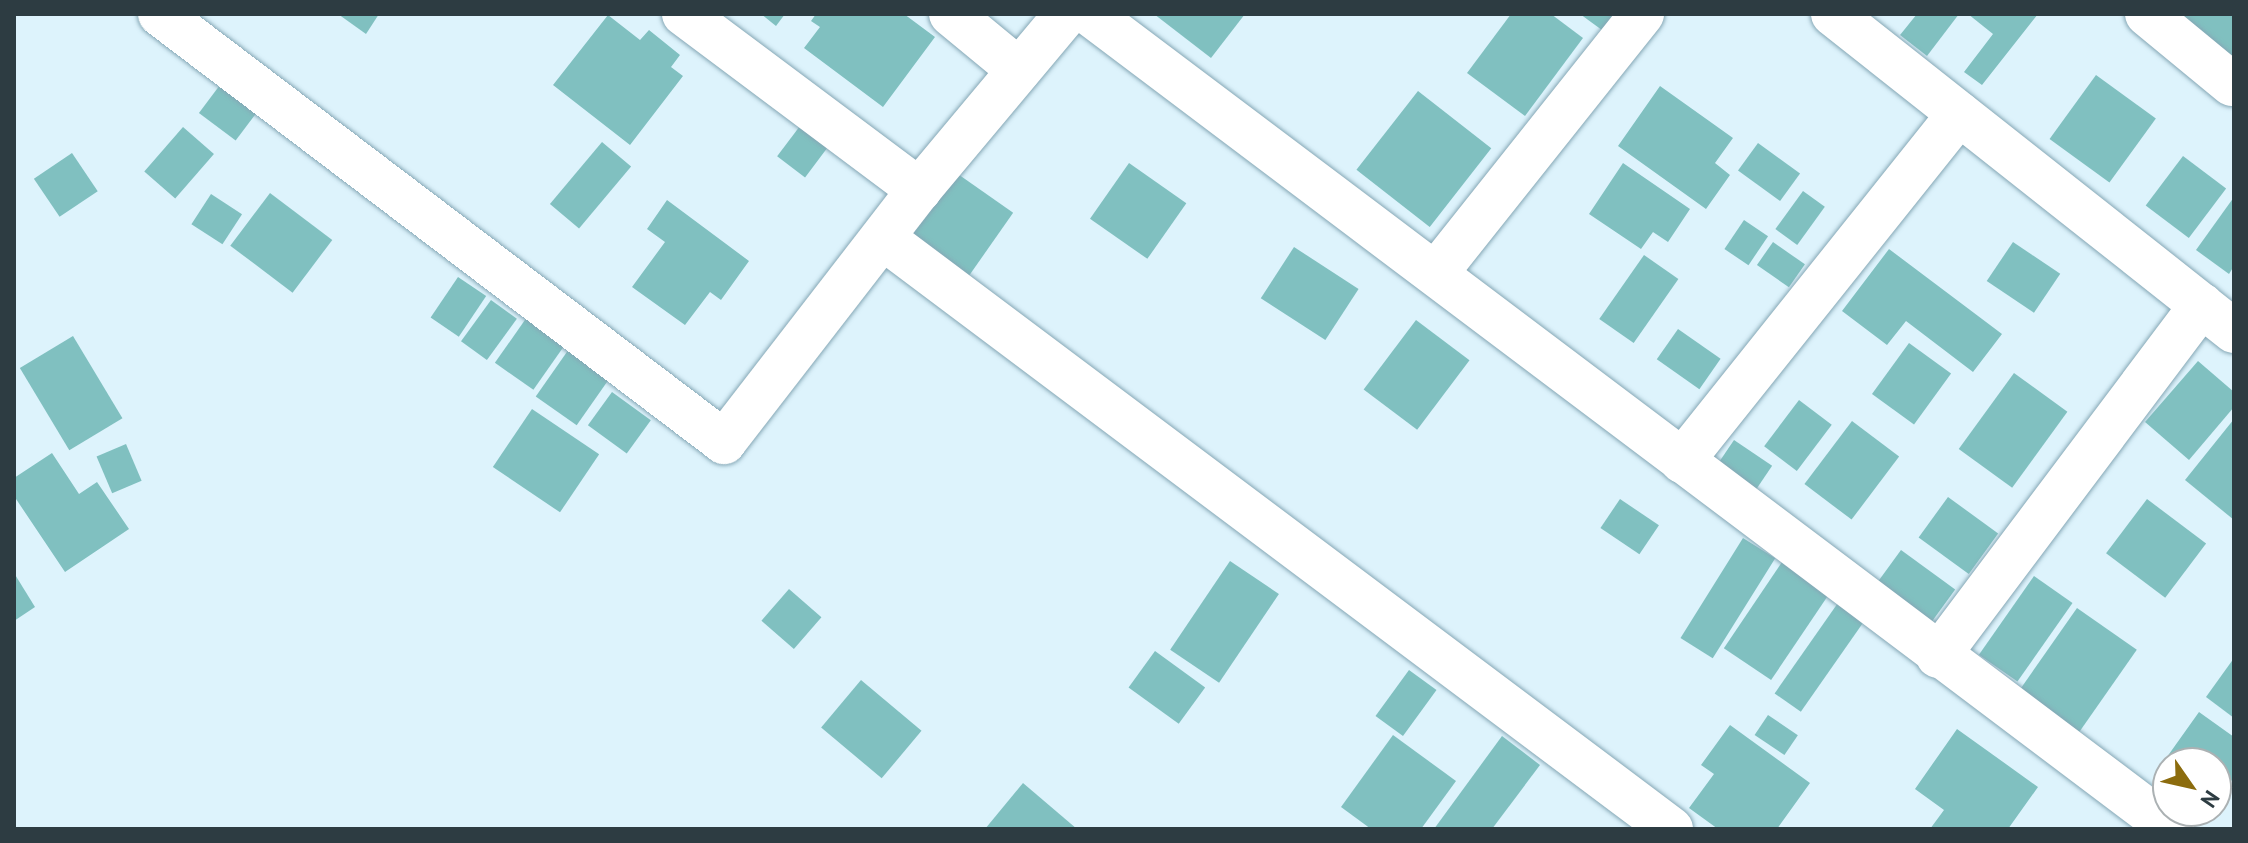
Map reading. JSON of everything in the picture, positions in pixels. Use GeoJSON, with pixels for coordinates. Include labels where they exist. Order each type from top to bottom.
{"type":"FeatureCollection","features":[{"type":"Feature","properties":{"kind":"street"},"geometry":{"type":"LineString","coordinates":[[160,14],[724,442],[919,190],[1066,14]]}},
{"type":"Feature","properties":{"kind":"street"},"geometry":{"type":"LineString","coordinates":[[684,14],[919,190]]}},
{"type":"Feature","properties":{"kind":"street"},"geometry":{"type":"LineString","coordinates":[[951,14],[1019,70]]}},
{"type":"Feature","properties":{"kind":"street"},"geometry":{"type":"LineString","coordinates":[[1090,14],[1938,656],[2172,829]]}},
{"type":"Feature","properties":{"kind":"street"},"geometry":{"type":"LineString","coordinates":[[1436,273],[1642,14]]}},
{"type":"Feature","properties":{"kind":"street"},"geometry":{"type":"LineString","coordinates":[[1833,14],[2218,318],[1938,656]]}},
{"type":"Feature","properties":{"kind":"street"},"geometry":{"type":"LineString","coordinates":[[2147,14],[2232,84]]}},
{"type":"Feature","properties":{"kind":"street"},"geometry":{"type":"LineString","coordinates":[[1682,461],[1959,114]]}},
{"type":"Feature","properties":{"kind":"street"},"geometry":{"type":"LineString","coordinates":[[883,238],[1671,829]]}},
{"type":"Feature","properties":{"kind":"building"},"geometry":{"type":"Polygon","coordinates":[[[338,14],[379,14],[366,34],[338,14]]]}},
{"type":"Feature","properties":{"kind":"building"},"geometry":{"type":"Polygon","coordinates":[[[761,14],[785,14],[776,26],[761,14]]]}},
{"type":"Feature","properties":{"kind":"building"},"geometry":{"type":"Polygon","coordinates":[[[816,14],[904,14],[935,37],[883,107],[804,48],[820,27],[811,21],[816,14]]]}},
{"type":"Feature","properties":{"kind":"building"},"geometry":{"type":"Polygon","coordinates":[[[1154,14],[1245,14],[1211,58],[1154,14]]]}},
{"type":"Feature","properties":{"kind":"building"},"geometry":{"type":"Polygon","coordinates":[[[1511,14],[1551,14],[1583,38],[1525,116],[1467,73],[1511,14]]]}},
{"type":"Feature","properties":{"kind":"building"},"geometry":{"type":"Polygon","coordinates":[[[1580,14],[1620,14],[1606,33],[1580,14]]]}},
{"type":"Feature","properties":{"kind":"building"},"geometry":{"type":"Polygon","coordinates":[[[1917,14],[1959,14],[1927,56],[1900,35],[1917,14]]]}},
{"type":"Feature","properties":{"kind":"building"},"geometry":{"type":"Polygon","coordinates":[[[1968,14],[2038,14],[1982,85],[1964,72],[1993,34],[1968,14]]]}},
{"type":"Feature","properties":{"kind":"building"},"geometry":{"type":"Polygon","coordinates":[[[2175,14],[2234,14],[2234,59],[2175,14]]]}},
{"type":"Feature","properties":{"kind":"building"},"geometry":{"type":"Polygon","coordinates":[[[608,15],[640,40],[649,30],[680,55],[671,67],[683,76],[630,145],[553,85],[608,15]]]}},
{"type":"Feature","properties":{"kind":"building"},"geometry":{"type":"Polygon","coordinates":[[[2096,75],[2156,118],[2109,182],[2050,139],[2096,75]]]}},
{"type":"Feature","properties":{"kind":"building"},"geometry":{"type":"Polygon","coordinates":[[[226,77],[263,105],[236,141],[199,113],[226,77]]]}},
{"type":"Feature","properties":{"kind":"building"},"geometry":{"type":"Polygon","coordinates":[[[1660,86],[1733,138],[1715,163],[1730,175],[1706,209],[1618,146],[1660,86]]]}},
{"type":"Feature","properties":{"kind":"building"},"geometry":{"type":"Polygon","coordinates":[[[1418,91],[1491,148],[1430,227],[1356,170],[1418,91]]]}},
{"type":"Feature","properties":{"kind":"building"},"geometry":{"type":"Polygon","coordinates":[[[803,122],[831,143],[805,177],[777,156],[803,122]]]}},
{"type":"Feature","properties":{"kind":"building"},"geometry":{"type":"Polygon","coordinates":[[[183,127],[214,154],[175,198],[144,172],[183,127]]]}},
{"type":"Feature","properties":{"kind":"building"},"geometry":{"type":"Polygon","coordinates":[[[602,142],[631,166],[579,228],[550,204],[602,142]]]}},
{"type":"Feature","properties":{"kind":"building"},"geometry":{"type":"Polygon","coordinates":[[[1758,143],[1800,174],[1780,201],[1738,171],[1758,143]]]}},
{"type":"Feature","properties":{"kind":"building"},"geometry":{"type":"Polygon","coordinates":[[[72,153],[98,191],[60,217],[34,179],[72,153]]]}},
{"type":"Feature","properties":{"kind":"building"},"geometry":{"type":"Polygon","coordinates":[[[2183,156],[2226,188],[2189,238],[2146,206],[2183,156]]]}},
{"type":"Feature","properties":{"kind":"building"},"geometry":{"type":"Polygon","coordinates":[[[1129,163],[1186,203],[1147,259],[1090,219],[1129,163]]]}},
{"type":"Feature","properties":{"kind":"building"},"geometry":{"type":"Polygon","coordinates":[[[1623,163],[1690,209],[1668,242],[1653,232],[1641,249],[1589,214],[1623,163]]]}},
{"type":"Feature","properties":{"kind":"building"},"geometry":{"type":"Polygon","coordinates":[[[955,172],[1013,213],[969,276],[911,235],[955,172]]]}},
{"type":"Feature","properties":{"kind":"building"},"geometry":{"type":"Polygon","coordinates":[[[1803,191],[1825,207],[1797,245],[1775,229],[1803,191]]]}},
{"type":"Feature","properties":{"kind":"building"},"geometry":{"type":"Polygon","coordinates":[[[270,193],[332,240],[293,293],[230,246],[270,193]]]}},
{"type":"Feature","properties":{"kind":"building"},"geometry":{"type":"Polygon","coordinates":[[[211,194],[242,214],[222,244],[191,224],[211,194]]]}},
{"type":"Feature","properties":{"kind":"building"},"geometry":{"type":"Polygon","coordinates":[[[2234,197],[2234,266],[2229,274],[2196,250],[2234,197]]]}},
{"type":"Feature","properties":{"kind":"building"},"geometry":{"type":"Polygon","coordinates":[[[667,200],[749,261],[721,300],[710,292],[685,325],[632,287],[665,242],[647,229],[667,200]]]}},
{"type":"Feature","properties":{"kind":"building"},"geometry":{"type":"Polygon","coordinates":[[[1744,220],[1768,236],[1748,265],[1724,249],[1744,220]]]}},
{"type":"Feature","properties":{"kind":"building"},"geometry":{"type":"Polygon","coordinates":[[[1773,242],[1805,264],[1789,287],[1757,265],[1773,242]]]}},
{"type":"Feature","properties":{"kind":"building"},"geometry":{"type":"Polygon","coordinates":[[[2013,242],[2060,274],[2034,313],[1987,281],[2013,242]]]}},
{"type":"Feature","properties":{"kind":"building"},"geometry":{"type":"Polygon","coordinates":[[[1294,247],[1359,289],[1325,340],[1261,298],[1294,247]]]}},
{"type":"Feature","properties":{"kind":"building"},"geometry":{"type":"Polygon","coordinates":[[[1889,249],[2002,334],[1973,372],[1906,321],[1887,345],[1842,311],[1889,249]]]}},
{"type":"Feature","properties":{"kind":"building"},"geometry":{"type":"Polygon","coordinates":[[[1644,255],[1678,279],[1634,343],[1599,319],[1644,255]]]}},
{"type":"Feature","properties":{"kind":"building"},"geometry":{"type":"Polygon","coordinates":[[[458,277],[486,296],[459,337],[431,318],[458,277]]]}},
{"type":"Feature","properties":{"kind":"building"},"geometry":{"type":"Polygon","coordinates":[[[491,300],[517,319],[487,360],[461,341],[491,300]]]}},
{"type":"Feature","properties":{"kind":"building"},"geometry":{"type":"Polygon","coordinates":[[[527,317],[566,344],[533,390],[495,363],[527,317]]]}},
{"type":"Feature","properties":{"kind":"building"},"geometry":{"type":"Polygon","coordinates":[[[1416,320],[1470,360],[1417,430],[1364,389],[1416,320]]]}},
{"type":"Feature","properties":{"kind":"building"},"geometry":{"type":"Polygon","coordinates":[[[1678,329],[1721,359],[1699,389],[1657,359],[1678,329]]]}},
{"type":"Feature","properties":{"kind":"building"},"geometry":{"type":"Polygon","coordinates":[[[73,336],[122,418],[69,450],[20,368],[73,336]]]}},
{"type":"Feature","properties":{"kind":"building"},"geometry":{"type":"Polygon","coordinates":[[[1909,343],[1951,374],[1914,425],[1872,394],[1909,343]]]}},
{"type":"Feature","properties":{"kind":"building"},"geometry":{"type":"Polygon","coordinates":[[[569,349],[610,378],[577,425],[536,397],[569,349]]]}},
{"type":"Feature","properties":{"kind":"building"},"geometry":{"type":"Polygon","coordinates":[[[2198,361],[2234,392],[2234,407],[2189,460],[2145,422],[2198,361]]]}},
{"type":"Feature","properties":{"kind":"building"},"geometry":{"type":"Polygon","coordinates":[[[2014,373],[2067,412],[2012,488],[1959,449],[2014,373]]]}},
{"type":"Feature","properties":{"kind":"building"},"geometry":{"type":"Polygon","coordinates":[[[612,392],[651,420],[627,453],[588,425],[612,392]]]}},
{"type":"Feature","properties":{"kind":"building"},"geometry":{"type":"Polygon","coordinates":[[[1799,400],[1832,425],[1797,471],[1764,446],[1799,400]]]}},
{"type":"Feature","properties":{"kind":"building"},"geometry":{"type":"Polygon","coordinates":[[[532,409],[599,454],[560,512],[493,467],[532,409]]]}},
{"type":"Feature","properties":{"kind":"building"},"geometry":{"type":"Polygon","coordinates":[[[2234,419],[2234,520],[2185,480],[2234,419]]]}},
{"type":"Feature","properties":{"kind":"building"},"geometry":{"type":"Polygon","coordinates":[[[1852,421],[1899,457],[1852,520],[1804,484],[1852,421]]]}},
{"type":"Feature","properties":{"kind":"building"},"geometry":{"type":"Polygon","coordinates":[[[1734,440],[1772,466],[1749,501],[1711,475],[1734,440]]]}},
{"type":"Feature","properties":{"kind":"building"},"geometry":{"type":"Polygon","coordinates":[[[126,444],[142,481],[112,493],[97,457],[126,444]]]}},
{"type":"Feature","properties":{"kind":"building"},"geometry":{"type":"Polygon","coordinates":[[[52,453],[79,494],[97,482],[129,529],[65,572],[14,496],[14,478],[52,453]]]}},
{"type":"Feature","properties":{"kind":"building"},"geometry":{"type":"Polygon","coordinates":[[[1948,497],[1998,533],[1969,574],[1919,537],[1948,497]]]}},
{"type":"Feature","properties":{"kind":"building"},"geometry":{"type":"Polygon","coordinates":[[[1620,499],[1659,525],[1639,554],[1600,528],[1620,499]]]}},
{"type":"Feature","properties":{"kind":"building"},"geometry":{"type":"Polygon","coordinates":[[[2147,499],[2206,544],[2165,598],[2106,553],[2147,499]]]}},
{"type":"Feature","properties":{"kind":"building"},"geometry":{"type":"Polygon","coordinates":[[[1743,538],[1775,558],[1713,658],[1680,638],[1743,538]]]}},
{"type":"Feature","properties":{"kind":"building"},"geometry":{"type":"Polygon","coordinates":[[[1901,550],[1955,589],[1927,628],[1873,589],[1901,550]]]}},
{"type":"Feature","properties":{"kind":"building"},"geometry":{"type":"Polygon","coordinates":[[[1230,561],[1279,594],[1219,683],[1170,650],[1230,561]]]}},
{"type":"Feature","properties":{"kind":"building"},"geometry":{"type":"Polygon","coordinates":[[[1782,562],[1829,594],[1771,680],[1724,648],[1782,562]]]}},
{"type":"Feature","properties":{"kind":"building"},"geometry":{"type":"Polygon","coordinates":[[[14,573],[35,607],[14,621],[14,573]]]}},
{"type":"Feature","properties":{"kind":"building"},"geometry":{"type":"Polygon","coordinates":[[[2034,576],[2073,603],[2017,682],[1979,655],[2034,576]]]}},
{"type":"Feature","properties":{"kind":"building"},"geometry":{"type":"Polygon","coordinates":[[[789,589],[821,617],[794,649],[761,621],[789,589]]]}},
{"type":"Feature","properties":{"kind":"building"},"geometry":{"type":"Polygon","coordinates":[[[1840,600],[1866,618],[1801,712],[1775,693],[1840,600]]]}},
{"type":"Feature","properties":{"kind":"building"},"geometry":{"type":"Polygon","coordinates":[[[2077,608],[2137,650],[2079,732],[2020,690],[2077,608]]]}},
{"type":"Feature","properties":{"kind":"building"},"geometry":{"type":"Polygon","coordinates":[[[1155,651],[1205,687],[1179,724],[1129,687],[1155,651]]]}},
{"type":"Feature","properties":{"kind":"building"},"geometry":{"type":"Polygon","coordinates":[[[2234,658],[2234,718],[2206,697],[2234,658]]]}},
{"type":"Feature","properties":{"kind":"building"},"geometry":{"type":"Polygon","coordinates":[[[1409,670],[1437,690],[1403,736],[1375,716],[1409,670]]]}},
{"type":"Feature","properties":{"kind":"building"},"geometry":{"type":"Polygon","coordinates":[[[861,680],[922,731],[882,778],[821,727],[861,680]]]}},
{"type":"Feature","properties":{"kind":"building"},"geometry":{"type":"Polygon","coordinates":[[[2199,712],[2234,737],[2234,777],[2232,780],[2232,747],[2174,747],[2199,712]]]}},
{"type":"Feature","properties":{"kind":"building"},"geometry":{"type":"Polygon","coordinates":[[[1768,715],[1798,735],[1784,755],[1755,735],[1768,715]]]}},
{"type":"Feature","properties":{"kind":"building"},"geometry":{"type":"Polygon","coordinates":[[[1730,725],[1810,783],[1777,829],[1718,829],[1689,808],[1714,774],[1701,765],[1730,725]]]}},
{"type":"Feature","properties":{"kind":"building"},"geometry":{"type":"Polygon","coordinates":[[[1957,729],[2038,787],[2008,829],[1930,829],[1944,810],[1915,789],[1957,729]]]}},
{"type":"Feature","properties":{"kind":"building"},"geometry":{"type":"Polygon","coordinates":[[[1393,735],[1456,781],[1421,829],[1371,829],[1341,807],[1393,735]]]}},
{"type":"Feature","properties":{"kind":"building"},"geometry":{"type":"Polygon","coordinates":[[[1502,736],[1540,765],[1492,829],[1434,829],[1502,736]]]}},
{"type":"Feature","properties":{"kind":"building"},"geometry":{"type":"Polygon","coordinates":[[[1023,783],[1077,829],[985,829],[1023,783]]]}}]}
